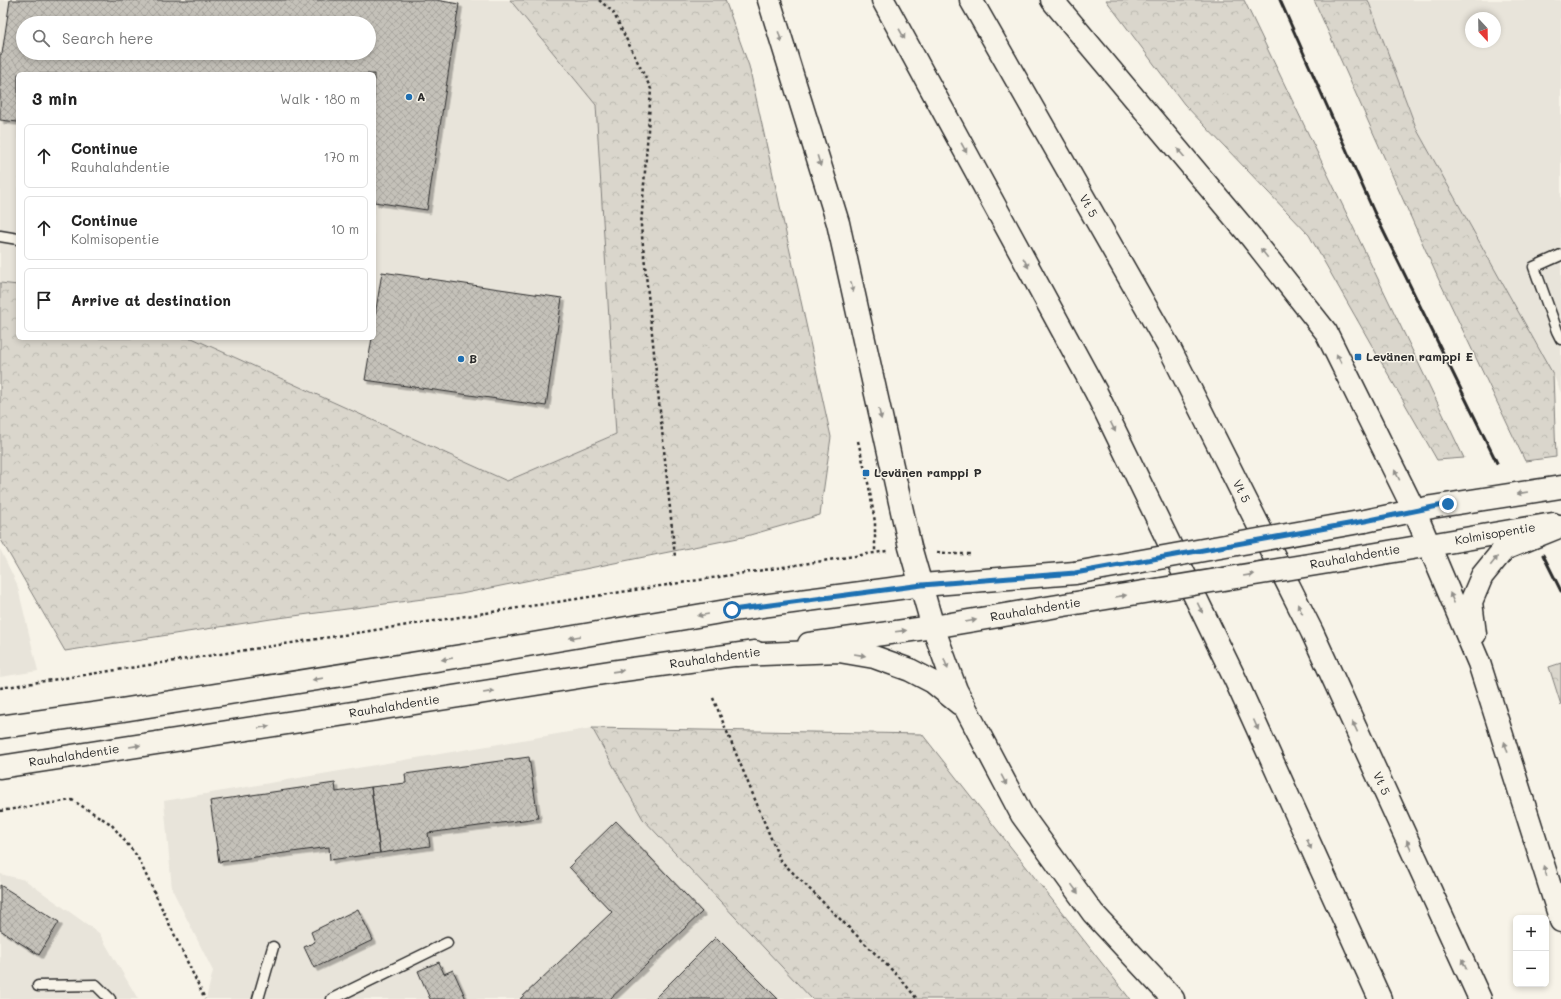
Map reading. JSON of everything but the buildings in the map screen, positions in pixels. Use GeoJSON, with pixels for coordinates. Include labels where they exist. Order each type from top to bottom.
{"type":"FeatureCollection","features":[{"type":"Feature","properties":{"kind":"main road"},"geometry":{"type":"LineString","coordinates":[[769,0],[838,223],[910,547],[933,627],[956,690],[1022,814],[1093,913],[1173,999]]}},
{"type":"Feature","properties":{"kind":"main road"},"geometry":{"type":"LineString","coordinates":[[883,0],[1096,392],[1236,681],[1380,999]]}},
{"type":"Feature","properties":{"kind":"main road","name":"Vt 5"},"geometry":{"type":"LineString","coordinates":[[971,0],[1171,351],[1312,632],[1480,999]]}},
{"type":"Feature","properties":{"kind":"main road"},"geometry":{"type":"LineString","coordinates":[[1052,0],[1252,237],[1326,332],[1414,510],[1479,663],[1561,921]]}},
{"type":"Feature","properties":{"kind":"main road"},"geometry":{"type":"LineString","coordinates":[[0,727],[122,710],[480,654],[732,610],[922,585],[1075,573],[1365,521],[1414,510],[1561,487]]}},
{"type":"Feature","properties":{"kind":"main road"},"geometry":{"type":"LineString","coordinates":[[1479,663],[1471,602],[1482,576],[1504,549],[1561,524]]}},
{"type":"Feature","properties":{"kind":"main road","name":"Kolmisopentie"},"geometry":{"type":"LineString","coordinates":[[1429,545],[1561,524]]}},
{"type":"Feature","properties":{"kind":"main road","name":"Rauhalahdentie"},"geometry":{"type":"LineString","coordinates":[[0,767],[610,672],[933,627],[1429,545]]}},
{"type":"Feature","properties":{"kind":"main road"},"geometry":{"type":"LineString","coordinates":[[737,655],[838,652],[874,657],[910,670],[934,682],[966,709]]}},
{"type":"Feature","properties":{"kind":"lane"},"geometry":{"type":"LineString","coordinates":[[0,236],[16,239]]}},
{"type":"Feature","properties":{"kind":"lane"},"geometry":{"type":"LineString","coordinates":[[1560,333],[1534,267],[1561,255]]}},
{"type":"Feature","properties":{"kind":"lane"},"geometry":{"type":"LineString","coordinates":[[332,999],[447,943]]}},
{"type":"Feature","properties":{"kind":"lane"},"geometry":{"type":"LineString","coordinates":[[258,999],[273,947]]}},
{"type":"Feature","properties":{"kind":"lane"},"geometry":{"type":"LineString","coordinates":[[38,986],[96,985],[110,999]]}},
{"type":"Feature","properties":{"kind":"path"},"geometry":{"type":"LineString","coordinates":[[599,0],[613,12],[651,89],[641,226],[675,557]]}},
{"type":"Feature","properties":{"kind":"path"},"geometry":{"type":"LineString","coordinates":[[858,441],[869,487],[875,522],[875,552]]}},
{"type":"Feature","properties":{"kind":"path"},"geometry":{"type":"LineString","coordinates":[[0,688],[910,547],[955,554],[978,554]]}},
{"type":"Feature","properties":{"kind":"path"},"geometry":{"type":"LineString","coordinates":[[713,698],[780,860],[900,978],[917,999]]}},
{"type":"Feature","properties":{"kind":"path"},"geometry":{"type":"LineString","coordinates":[[0,811],[72,800],[111,824],[137,856],[205,999]]}},
{"type":"Feature","properties":{"kind":"shaded area"},"geometry":{"type":"Polygon","coordinates":[[[0,0],[510,0],[596,105],[616,434],[507,481],[196,340],[376,340],[376,72],[16,72],[16,285],[0,283],[0,0]]]}},
{"type":"Feature","properties":{"kind":"shaded area"},"geometry":{"type":"Polygon","coordinates":[[[1368,0],[1561,0],[1561,393],[1553,374],[1417,130],[1368,0]]]}},
{"type":"Feature","properties":{"kind":"shaded area"},"geometry":{"type":"Polygon","coordinates":[[[0,549],[17,584],[38,671],[0,677],[0,549]]]}},
{"type":"Feature","properties":{"kind":"shaded area"},"geometry":{"type":"Polygon","coordinates":[[[592,728],[643,819],[812,999],[206,999],[213,971],[172,889],[164,801],[592,728]]]}},
{"type":"Feature","properties":{"kind":"shaded area"},"geometry":{"type":"Polygon","coordinates":[[[0,874],[25,880],[99,933],[138,999],[0,999],[0,874]]]}},
{"type":"Feature","properties":{"kind":"green space"},"geometry":{"type":"Polygon","coordinates":[[[510,0],[725,0],[749,66],[831,437],[820,515],[743,537],[461,594],[271,619],[65,651],[0,538],[0,283],[16,285],[16,340],[196,340],[507,481],[616,434],[596,105],[510,0]]]}},
{"type":"Feature","properties":{"kind":"green space"},"geometry":{"type":"Polygon","coordinates":[[[1106,0],[1244,0],[1464,458],[1437,460],[1309,235],[1184,104],[1106,0]]]}},
{"type":"Feature","properties":{"kind":"green space"},"geometry":{"type":"Polygon","coordinates":[[[1314,0],[1368,0],[1417,130],[1553,374],[1556,457],[1525,461],[1438,278],[1314,0]]]}},
{"type":"Feature","properties":{"kind":"green space"},"geometry":{"type":"Polygon","coordinates":[[[1561,663],[1561,705],[1549,667],[1561,663]]]}},
{"type":"Feature","properties":{"kind":"green space"},"geometry":{"type":"Polygon","coordinates":[[[592,728],[922,734],[1130,999],[812,999],[643,819],[592,728]]]}},
{"type":"Feature","properties":{"kind":"railway"},"geometry":{"type":"LineString","coordinates":[[1280,0],[1374,212],[1497,463]]}},
{"type":"Feature","properties":{"kind":"railway"},"geometry":{"type":"LineString","coordinates":[[1543,555],[1561,591]]}},
{"type":"Feature","properties":{"kind":"place","name":"A"},"geometry":{"type":"Point","coordinates":[409,97]}},
{"type":"Feature","properties":{"kind":"place","name":"Levänen ramppi E"},"geometry":{"type":"Point","coordinates":[1358,357]}},
{"type":"Feature","properties":{"kind":"place","name":"B"},"geometry":{"type":"Point","coordinates":[461,359]}},
{"type":"Feature","properties":{"kind":"place","name":"Levänen ramppi P"},"geometry":{"type":"Point","coordinates":[866,473]}},
{"type":"Feature","properties":{"kind":"route"},"geometry":{"type":"LineString","coordinates":[[732,610],[922,585],[1075,573],[1365,521],[1448,504]]}}]}
